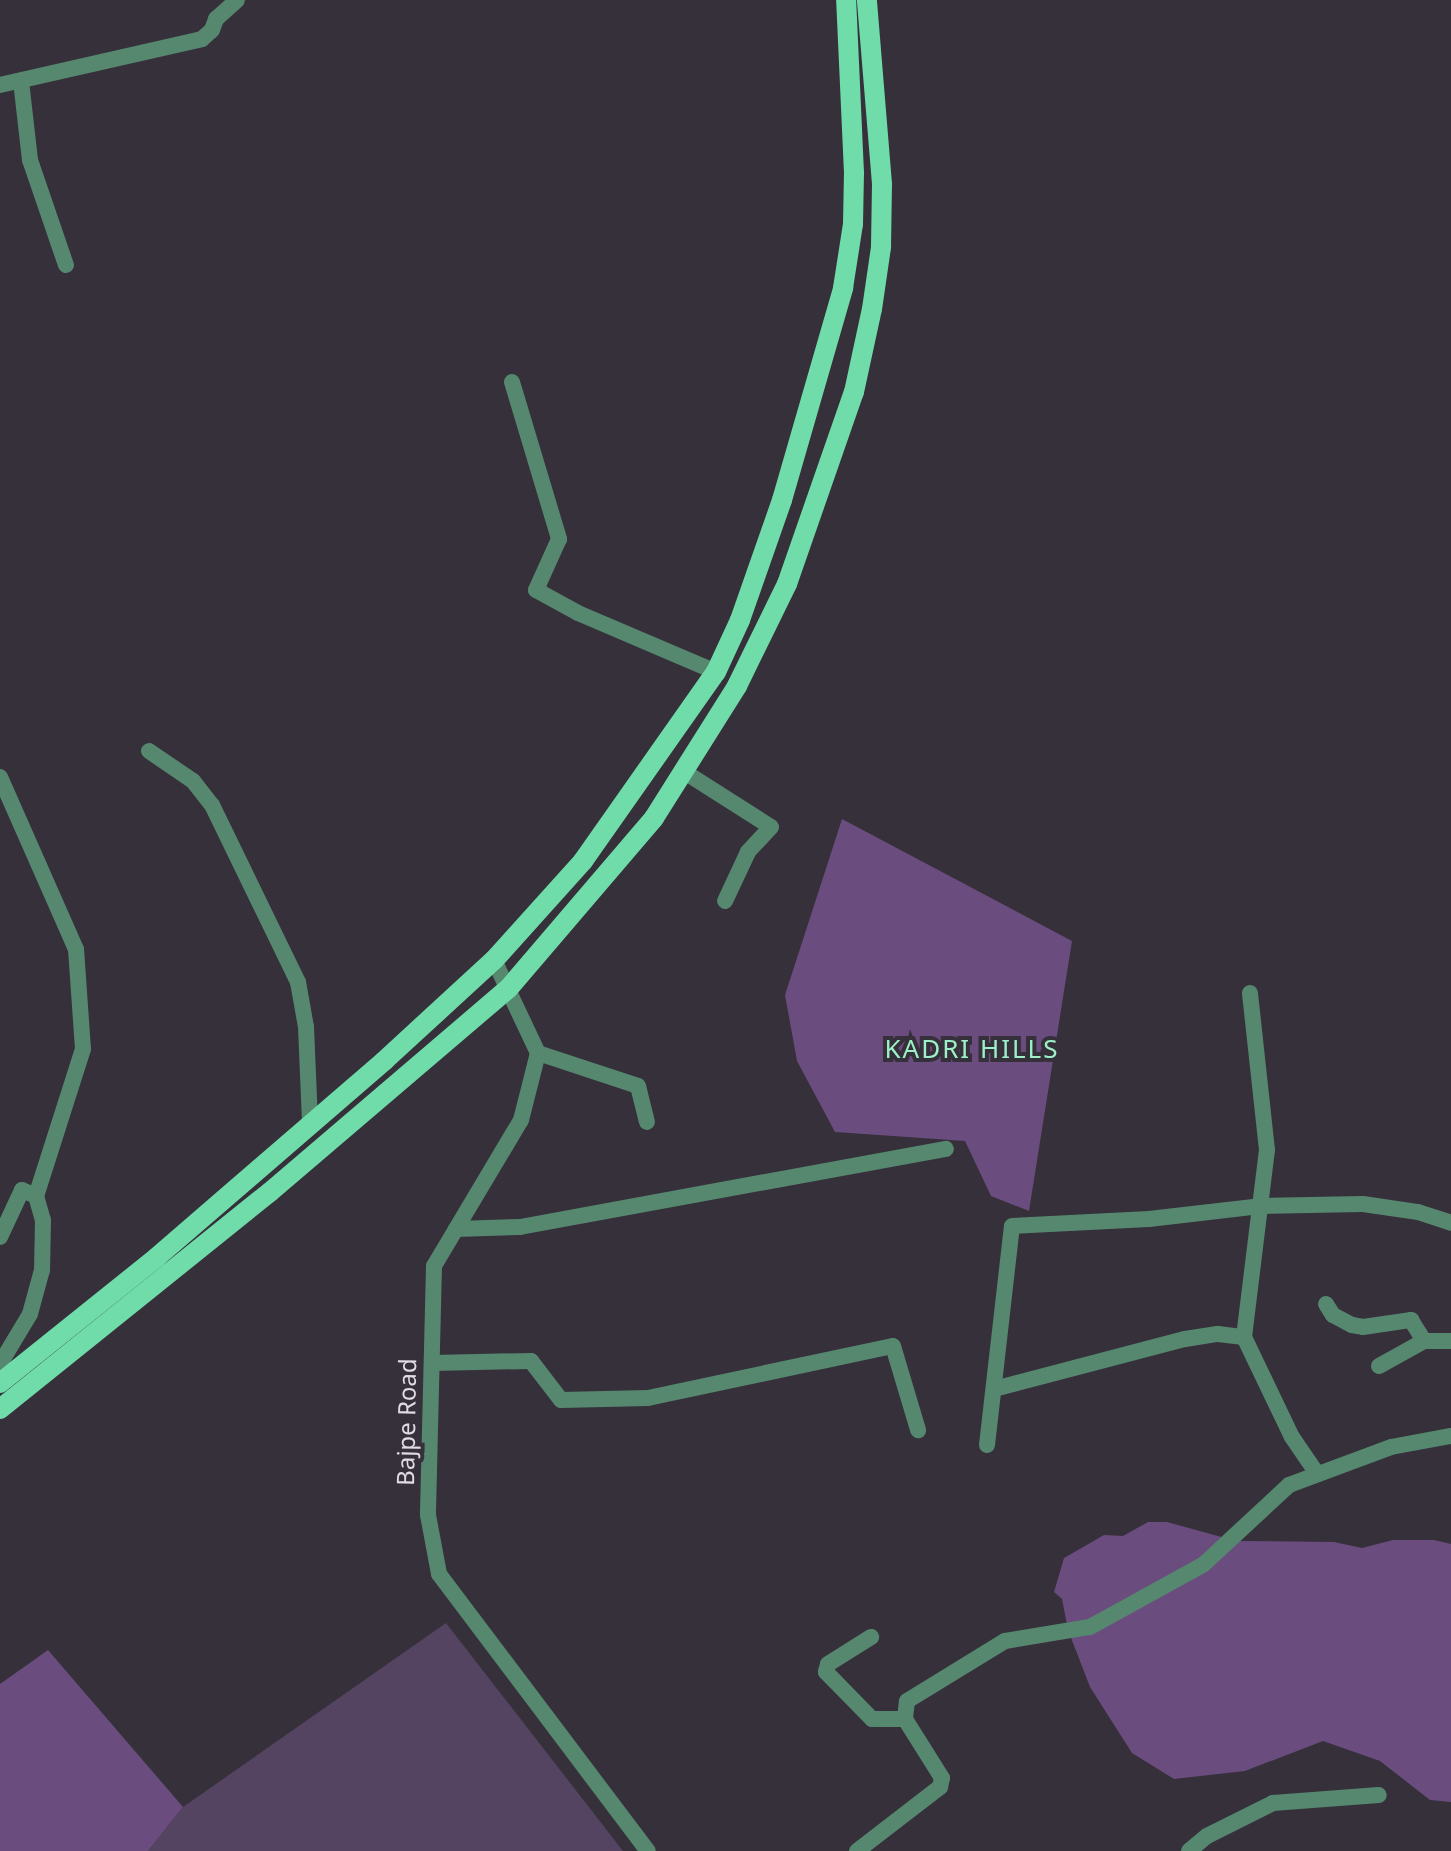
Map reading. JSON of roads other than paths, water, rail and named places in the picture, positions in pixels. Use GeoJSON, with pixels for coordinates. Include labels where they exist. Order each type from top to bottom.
{"type":"FeatureCollection","features":[{"type":"Feature","properties":{"kind":"main road"},"geometry":{"type":"LineString","coordinates":[[0,1383],[157,1257],[494,960],[583,861],[716,672],[740,620],[782,500],[843,288],[853,224],[854,186],[846,0]]}},
{"type":"Feature","properties":{"kind":"main road"},"geometry":{"type":"LineString","coordinates":[[0,1409],[270,1192],[508,989],[654,818],[737,686],[787,584],[854,392],[881,247],[882,184],[867,0]]}},
{"type":"Feature","properties":{"kind":"street"},"geometry":{"type":"LineString","coordinates":[[0,85],[202,39],[212,30],[216,19],[237,0]]}},
{"type":"Feature","properties":{"kind":"street"},"geometry":{"type":"LineString","coordinates":[[21,81],[30,160],[66,265]]}},
{"type":"Feature","properties":{"kind":"street"},"geometry":{"type":"LineString","coordinates":[[512,382],[559,539],[536,590],[578,613],[716,672]]}},
{"type":"Feature","properties":{"kind":"street"},"geometry":{"type":"LineString","coordinates":[[149,751],[193,781],[212,805],[298,982],[306,1027],[310,1124]]}},
{"type":"Feature","properties":{"kind":"street"},"geometry":{"type":"LineString","coordinates":[[683,771],[771,827],[748,852],[725,901]]}},
{"type":"Feature","properties":{"kind":"street"},"geometry":{"type":"LineString","coordinates":[[0,777],[76,949],[83,1049],[36,1196],[43,1220],[42,1270],[30,1314],[0,1364]]}},
{"type":"Feature","properties":{"kind":"street"},"geometry":{"type":"LineString","coordinates":[[494,960],[538,1053],[638,1086],[647,1122]]}},
{"type":"Feature","properties":{"kind":"street"},"geometry":{"type":"LineString","coordinates":[[1250,993],[1267,1150],[1244,1337],[1292,1437],[1316,1472]]}},
{"type":"Feature","properties":{"kind":"street","name":"Bajpe Road"},"geometry":{"type":"LineString","coordinates":[[538,1053],[521,1120],[434,1266],[428,1515],[439,1574],[648,1851]]}},
{"type":"Feature","properties":{"kind":"street"},"geometry":{"type":"LineString","coordinates":[[456,1229],[520,1227],[946,1149]]}},
{"type":"Feature","properties":{"kind":"street"},"geometry":{"type":"LineString","coordinates":[[0,1237],[22,1190],[36,1196]]}},
{"type":"Feature","properties":{"kind":"street"},"geometry":{"type":"LineString","coordinates":[[987,1445],[1012,1226],[1149,1219],[1262,1206],[1363,1204],[1418,1212],[1451,1223]]}},
{"type":"Feature","properties":{"kind":"street"},"geometry":{"type":"LineString","coordinates":[[1326,1304],[1333,1315],[1352,1325],[1363,1327],[1411,1320],[1424,1341]]}},
{"type":"Feature","properties":{"kind":"street"},"geometry":{"type":"LineString","coordinates":[[994,1389],[1185,1339],[1218,1334],[1244,1337]]}},
{"type":"Feature","properties":{"kind":"street"},"geometry":{"type":"LineString","coordinates":[[1379,1366],[1424,1341],[1451,1341]]}},
{"type":"Feature","properties":{"kind":"street"},"geometry":{"type":"LineString","coordinates":[[432,1363],[531,1361],[561,1400],[648,1398],[893,1346],[918,1430]]}},
{"type":"Feature","properties":{"kind":"street"},"geometry":{"type":"LineString","coordinates":[[857,1851],[940,1787],[940,1771],[905,1719],[907,1701],[1005,1641],[1090,1627],[1204,1564],[1289,1485],[1316,1472],[1391,1447],[1451,1436]]}},
{"type":"Feature","properties":{"kind":"street"},"geometry":{"type":"LineString","coordinates":[[871,1637],[828,1664],[826,1672],[872,1719],[905,1719]]}},
{"type":"Feature","properties":{"kind":"street"},"geometry":{"type":"LineString","coordinates":[[1189,1851],[1207,1836],[1273,1803],[1379,1795]]}},
{"type":"Feature","properties":{"kind":"district","name":"KADRI HILLS"},"geometry":{"type":"Point","coordinates":[972,1049]}}]}
